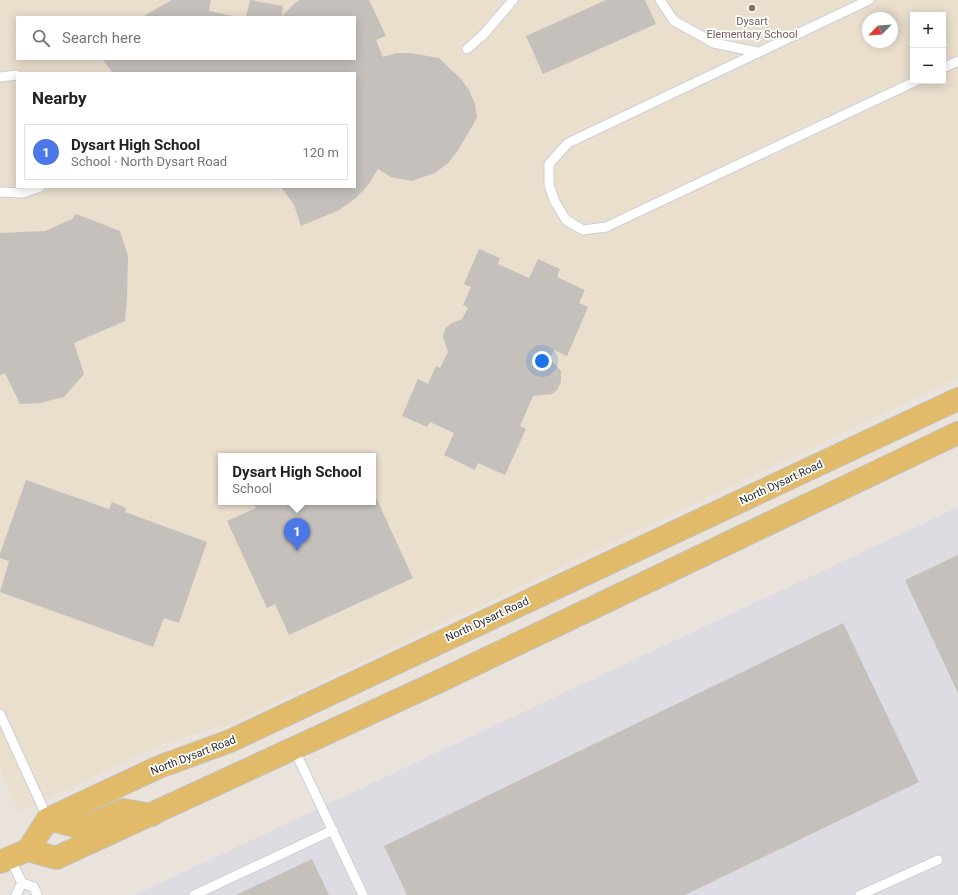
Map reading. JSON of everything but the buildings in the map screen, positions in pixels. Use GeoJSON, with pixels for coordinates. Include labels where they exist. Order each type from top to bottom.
{"type":"FeatureCollection","features":[{"type":"Feature","properties":{"kind":"main road","name":"North Dysart Road"},"geometry":{"type":"LineString","coordinates":[[48,819],[160,767],[230,741],[958,399]]}},
{"type":"Feature","properties":{"kind":"main road"},"geometry":{"type":"LineString","coordinates":[[12,857],[56,858],[152,815],[958,433]]}},
{"type":"Feature","properties":{"kind":"main road"},"geometry":{"type":"LineString","coordinates":[[12,857],[48,819],[75,826],[87,826],[124,810],[152,815]]}},
{"type":"Feature","properties":{"kind":"lane"},"geometry":{"type":"LineString","coordinates":[[467,49],[484,34],[513,0]]}},
{"type":"Feature","properties":{"kind":"lane"},"geometry":{"type":"LineString","coordinates":[[660,0],[674,21],[714,43],[757,52]]}},
{"type":"Feature","properties":{"kind":"lane"},"geometry":{"type":"LineString","coordinates":[[869,0],[568,143],[549,164],[549,185],[555,202],[566,220],[583,230],[606,227],[910,84]]}},
{"type":"Feature","properties":{"kind":"lane"},"geometry":{"type":"LineString","coordinates":[[946,67],[958,61]]}},
{"type":"Feature","properties":{"kind":"lane"},"geometry":{"type":"LineString","coordinates":[[0,77],[16,76]]}},
{"type":"Feature","properties":{"kind":"lane"},"geometry":{"type":"LineString","coordinates":[[0,192],[23,193],[37,188]]}},
{"type":"Feature","properties":{"kind":"lane"},"geometry":{"type":"LineString","coordinates":[[0,714],[48,819]]}},
{"type":"Feature","properties":{"kind":"lane"},"geometry":{"type":"LineString","coordinates":[[294,749],[363,895]]}},
{"type":"Feature","properties":{"kind":"lane"},"geometry":{"type":"LineString","coordinates":[[194,895],[333,830]]}},
{"type":"Feature","properties":{"kind":"lane"},"geometry":{"type":"LineString","coordinates":[[12,857],[22,883],[16,895]]}},
{"type":"Feature","properties":{"kind":"lane"},"geometry":{"type":"LineString","coordinates":[[860,895],[938,860]]}},
{"type":"Feature","properties":{"kind":"lane"},"geometry":{"type":"LineString","coordinates":[[22,883],[34,887],[37,895]]}},
{"type":"Feature","properties":{"kind":"shaded area"},"geometry":{"type":"Polygon","coordinates":[[[0,0],[958,0],[958,378],[232,723],[163,744],[19,812],[0,769],[0,0]]]}},
{"type":"Feature","properties":{"kind":"shaded area"},"geometry":{"type":"Polygon","coordinates":[[[958,507],[958,895],[135,895],[958,507]]]}},
{"type":"Feature","properties":{"kind":"place","name":"Dysart Elementary School"},"geometry":{"type":"Point","coordinates":[752,8]}},
{"type":"Feature","properties":{"kind":"place","name":"Dysart High School"},"geometry":{"type":"Point","coordinates":[297,551]}}]}
